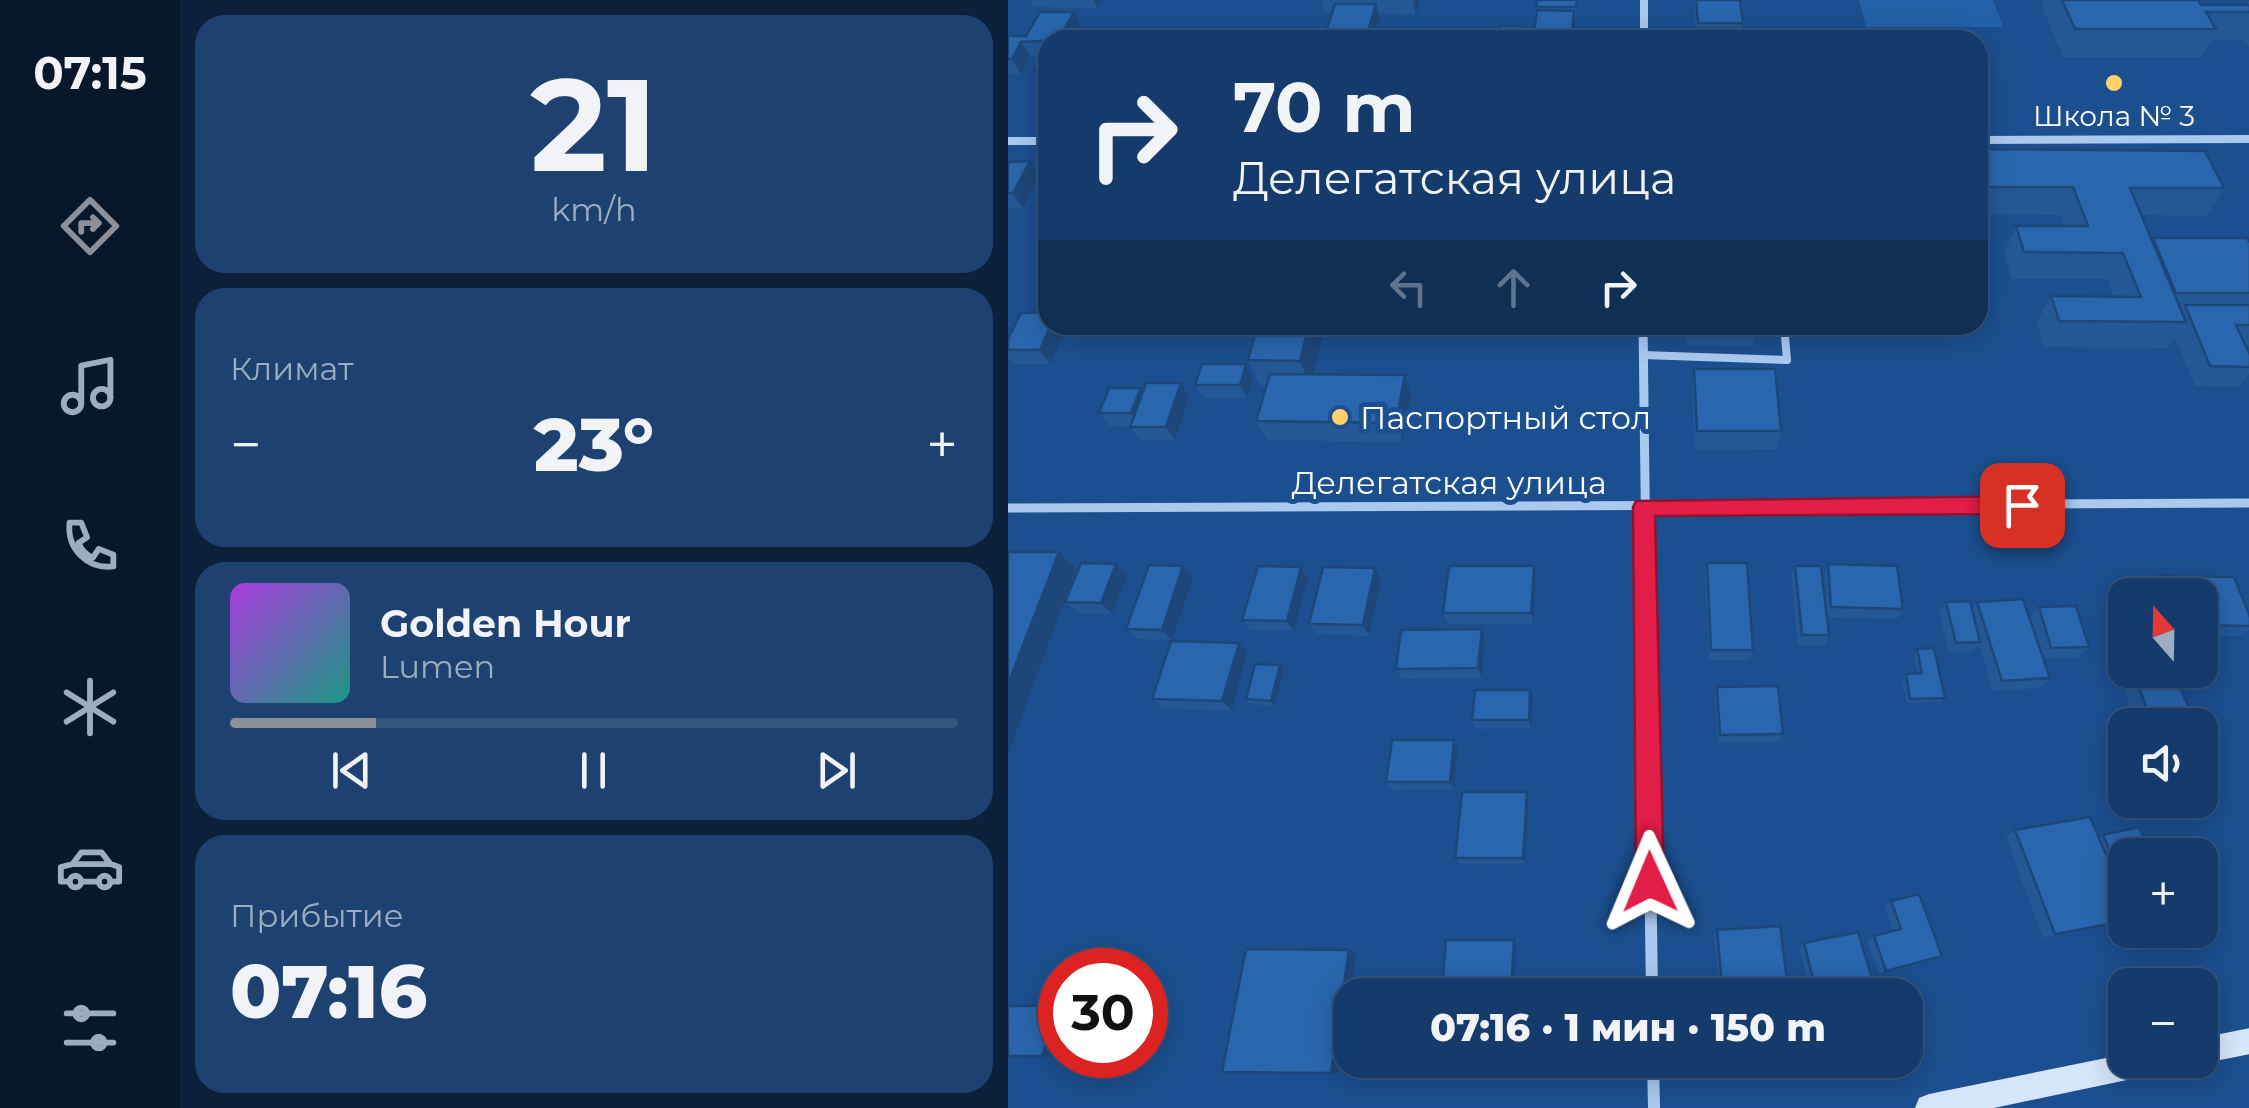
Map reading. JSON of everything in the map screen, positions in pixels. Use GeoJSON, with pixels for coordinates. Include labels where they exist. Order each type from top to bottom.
{"type":"FeatureCollection","features":[{"type":"Feature","properties":{"kind":"street"},"geometry":{"type":"LineString","coordinates":[[1644,0],[1644,30]]}},
{"type":"Feature","properties":{"kind":"street"},"geometry":{"type":"LineString","coordinates":[[1988,140],[2250,138]]}},
{"type":"Feature","properties":{"kind":"street"},"geometry":{"type":"LineString","coordinates":[[1008,141],[1038,141]]}},
{"type":"Feature","properties":{"kind":"street"},"geometry":{"type":"LineString","coordinates":[[1643,335],[1652,978]]}},
{"type":"Feature","properties":{"kind":"street","name":"Делегатская улица"},"geometry":{"type":"LineString","coordinates":[[1008,508],[2250,504]]}},
{"type":"Feature","properties":{"kind":"street"},"geometry":{"type":"LineString","coordinates":[[2218,1048],[2250,1041]]}},
{"type":"Feature","properties":{"kind":"street"},"geometry":{"type":"LineString","coordinates":[[1928,1108],[2108,1071]]}},
{"type":"Feature","properties":{"kind":"street"},"geometry":{"type":"LineString","coordinates":[[1653,1078],[1654,1108]]}},
{"type":"Feature","properties":{"kind":"lane"},"geometry":{"type":"LineString","coordinates":[[1643,355],[1787,360],[1785,335]]}},
{"type":"Feature","properties":{"kind":"shaded area"},"geometry":{"type":"Polygon","coordinates":[[[1859,0],[1993,0],[2003,27],[1866,27],[1859,0]]]}},
{"type":"Feature","properties":{"kind":"building"},"geometry":{"type":"Polygon","coordinates":[[[1537,0],[1577,0],[1576,7],[1536,7],[1537,0]]]}},
{"type":"Feature","properties":{"kind":"building"},"geometry":{"type":"Polygon","coordinates":[[[1696,0],[1740,0],[1743,23],[1698,23],[1696,0]]]}},
{"type":"Feature","properties":{"kind":"building"},"geometry":{"type":"Polygon","coordinates":[[[2062,0],[2198,0],[2201,5],[2250,5],[2250,12],[2206,12],[2216,29],[2075,29],[2062,0]]]}},
{"type":"Feature","properties":{"kind":"building"},"geometry":{"type":"Polygon","coordinates":[[[1335,4],[1376,4],[1368,30],[1326,30],[1335,4]]]}},
{"type":"Feature","properties":{"kind":"building"},"geometry":{"type":"Polygon","coordinates":[[[1537,10],[1574,11],[1572,30],[1534,30],[1537,10]]]}},
{"type":"Feature","properties":{"kind":"building"},"geometry":{"type":"Polygon","coordinates":[[[1040,12],[1074,12],[1064,30],[1038,30],[1038,41],[1021,42],[1012,59],[1008,59],[1008,36],[1026,36],[1040,12]]]}},
{"type":"Feature","properties":{"kind":"building"},"geometry":{"type":"Polygon","coordinates":[[[1500,26],[1523,26],[1522,30],[1499,30],[1500,26]]]}},
{"type":"Feature","properties":{"kind":"building"},"geometry":{"type":"Polygon","coordinates":[[[1988,149],[2205,151],[2224,188],[2130,188],[2186,322],[2059,321],[2051,296],[2141,297],[2123,253],[2024,252],[2016,226],[2088,226],[2073,187],[1988,187],[1988,149]]]}},
{"type":"Feature","properties":{"kind":"building"},"geometry":{"type":"Polygon","coordinates":[[[1030,161],[1013,193],[1008,193],[1008,162],[1030,161]]]}},
{"type":"Feature","properties":{"kind":"building"},"geometry":{"type":"Polygon","coordinates":[[[2153,238],[2247,238],[2250,293],[2176,293],[2153,238]]]}},
{"type":"Feature","properties":{"kind":"building"},"geometry":{"type":"Polygon","coordinates":[[[2185,305],[2250,305],[2250,325],[2236,325],[2250,355],[2250,367],[2210,366],[2185,305]]]}},
{"type":"Feature","properties":{"kind":"building"},"geometry":{"type":"Polygon","coordinates":[[[1038,312],[1038,335],[1047,335],[1040,350],[1008,350],[1008,339],[1021,313],[1038,312]]]}},
{"type":"Feature","properties":{"kind":"building"},"geometry":{"type":"Polygon","coordinates":[[[1255,335],[1306,335],[1300,361],[1248,360],[1255,335]]]}},
{"type":"Feature","properties":{"kind":"building"},"geometry":{"type":"Polygon","coordinates":[[[1202,364],[1246,364],[1240,385],[1195,385],[1202,364]]]}},
{"type":"Feature","properties":{"kind":"building"},"geometry":{"type":"Polygon","coordinates":[[[1694,369],[1775,369],[1781,431],[1697,431],[1694,369]]]}},
{"type":"Feature","properties":{"kind":"building"},"geometry":{"type":"Polygon","coordinates":[[[1270,374],[1405,375],[1396,423],[1256,421],[1270,374]]]}},
{"type":"Feature","properties":{"kind":"building"},"geometry":{"type":"Polygon","coordinates":[[[1146,383],[1181,383],[1166,427],[1130,427],[1146,383]]]}},
{"type":"Feature","properties":{"kind":"building"},"geometry":{"type":"Polygon","coordinates":[[[1109,388],[1141,388],[1131,413],[1099,413],[1109,388]]]}},
{"type":"Feature","properties":{"kind":"building"},"geometry":{"type":"Polygon","coordinates":[[[1008,552],[1059,552],[1008,684],[1008,552]]]}},
{"type":"Feature","properties":{"kind":"building"},"geometry":{"type":"Polygon","coordinates":[[[1081,563],[1116,564],[1101,603],[1065,602],[1081,563]]]}},
{"type":"Feature","properties":{"kind":"building"},"geometry":{"type":"Polygon","coordinates":[[[1707,563],[1747,563],[1753,650],[1711,650],[1707,563]]]}},
{"type":"Feature","properties":{"kind":"building"},"geometry":{"type":"Polygon","coordinates":[[[1828,564],[1897,566],[1903,609],[1831,607],[1828,564]]]}},
{"type":"Feature","properties":{"kind":"building"},"geometry":{"type":"Polygon","coordinates":[[[1149,565],[1183,566],[1162,630],[1126,629],[1149,565]]]}},
{"type":"Feature","properties":{"kind":"building"},"geometry":{"type":"Polygon","coordinates":[[[1258,566],[1301,567],[1287,621],[1242,620],[1258,566]]]}},
{"type":"Feature","properties":{"kind":"building"},"geometry":{"type":"Polygon","coordinates":[[[1449,566],[1534,566],[1531,613],[1443,613],[1449,566]]]}},
{"type":"Feature","properties":{"kind":"building"},"geometry":{"type":"Polygon","coordinates":[[[1795,566],[1821,566],[1829,635],[1802,635],[1795,566]]]}},
{"type":"Feature","properties":{"kind":"building"},"geometry":{"type":"Polygon","coordinates":[[[1323,567],[1375,568],[1363,625],[1309,624],[1323,567]]]}},
{"type":"Feature","properties":{"kind":"building"},"geometry":{"type":"Polygon","coordinates":[[[2234,577],[2250,626],[2218,625],[2218,578],[2159,578],[2234,577]]]}},
{"type":"Feature","properties":{"kind":"building"},"geometry":{"type":"Polygon","coordinates":[[[2023,599],[2050,678],[2002,681],[1977,602],[2023,599]]]}},
{"type":"Feature","properties":{"kind":"building"},"geometry":{"type":"Polygon","coordinates":[[[1970,601],[1980,642],[1956,643],[1946,602],[1970,601]]]}},
{"type":"Feature","properties":{"kind":"building"},"geometry":{"type":"Polygon","coordinates":[[[2076,606],[2089,647],[2051,648],[2039,607],[2076,606]]]}},
{"type":"Feature","properties":{"kind":"building"},"geometry":{"type":"Polygon","coordinates":[[[1482,629],[1478,668],[1396,669],[1401,630],[1482,629]]]}},
{"type":"Feature","properties":{"kind":"building"},"geometry":{"type":"Polygon","coordinates":[[[1171,641],[1239,643],[1222,701],[1152,699],[1171,641]]]}},
{"type":"Feature","properties":{"kind":"building"},"geometry":{"type":"Polygon","coordinates":[[[1934,648],[1945,698],[1910,699],[1906,674],[1922,673],[1917,649],[1934,648]]]}},
{"type":"Feature","properties":{"kind":"building"},"geometry":{"type":"Polygon","coordinates":[[[1255,664],[1280,665],[1271,701],[1246,699],[1255,664]]]}},
{"type":"Feature","properties":{"kind":"building"},"geometry":{"type":"Polygon","coordinates":[[[1778,686],[1783,734],[1720,735],[1717,687],[1778,686]]]}},
{"type":"Feature","properties":{"kind":"building"},"geometry":{"type":"Polygon","coordinates":[[[2139,688],[2180,688],[2189,708],[2147,708],[2139,688]]]}},
{"type":"Feature","properties":{"kind":"building"},"geometry":{"type":"Polygon","coordinates":[[[1475,690],[1530,690],[1529,720],[1472,720],[1475,690]]]}},
{"type":"Feature","properties":{"kind":"building"},"geometry":{"type":"Polygon","coordinates":[[[1392,740],[1454,740],[1450,782],[1386,782],[1392,740]]]}},
{"type":"Feature","properties":{"kind":"building"},"geometry":{"type":"Polygon","coordinates":[[[1462,792],[1527,792],[1523,858],[1455,858],[1462,792]]]}},
{"type":"Feature","properties":{"kind":"building"},"geometry":{"type":"Polygon","coordinates":[[[2090,817],[2108,859],[2108,924],[2055,934],[2015,830],[2090,817]]]}},
{"type":"Feature","properties":{"kind":"building"},"geometry":{"type":"Polygon","coordinates":[[[2139,827],[2144,838],[2108,838],[2108,846],[2103,835],[2139,827]]]}},
{"type":"Feature","properties":{"kind":"building"},"geometry":{"type":"Polygon","coordinates":[[[1919,894],[1942,956],[1886,971],[1874,936],[1901,929],[1891,901],[1919,894]]]}},
{"type":"Feature","properties":{"kind":"building"},"geometry":{"type":"Polygon","coordinates":[[[1780,926],[1787,978],[1721,978],[1717,930],[1780,926]]]}},
{"type":"Feature","properties":{"kind":"building"},"geometry":{"type":"Polygon","coordinates":[[[1858,932],[1872,978],[1813,978],[1804,943],[1858,932]]]}},
{"type":"Feature","properties":{"kind":"building"},"geometry":{"type":"Polygon","coordinates":[[[1446,940],[1514,940],[1512,978],[1443,978],[1446,940]]]}},
{"type":"Feature","properties":{"kind":"building"},"geometry":{"type":"Polygon","coordinates":[[[1246,949],[1349,950],[1345,978],[1333,978],[1331,1073],[1222,1072],[1246,949]]]}},
{"type":"Feature","properties":{"kind":"building"},"geometry":{"type":"Polygon","coordinates":[[[1008,1006],[1038,1006],[1038,1056],[1008,1056],[1008,1006]]]}},
{"type":"Feature","properties":{"kind":"place","name":"Школа № 3"},"geometry":{"type":"Point","coordinates":[2114,83]}},
{"type":"Feature","properties":{"kind":"place","name":"Паспортный стол"},"geometry":{"type":"Point","coordinates":[1340,417]}},
{"type":"Feature","properties":{"kind":"route"},"geometry":{"type":"LineString","coordinates":[[1650,882],[1644,507],[2022,505]]}}]}
